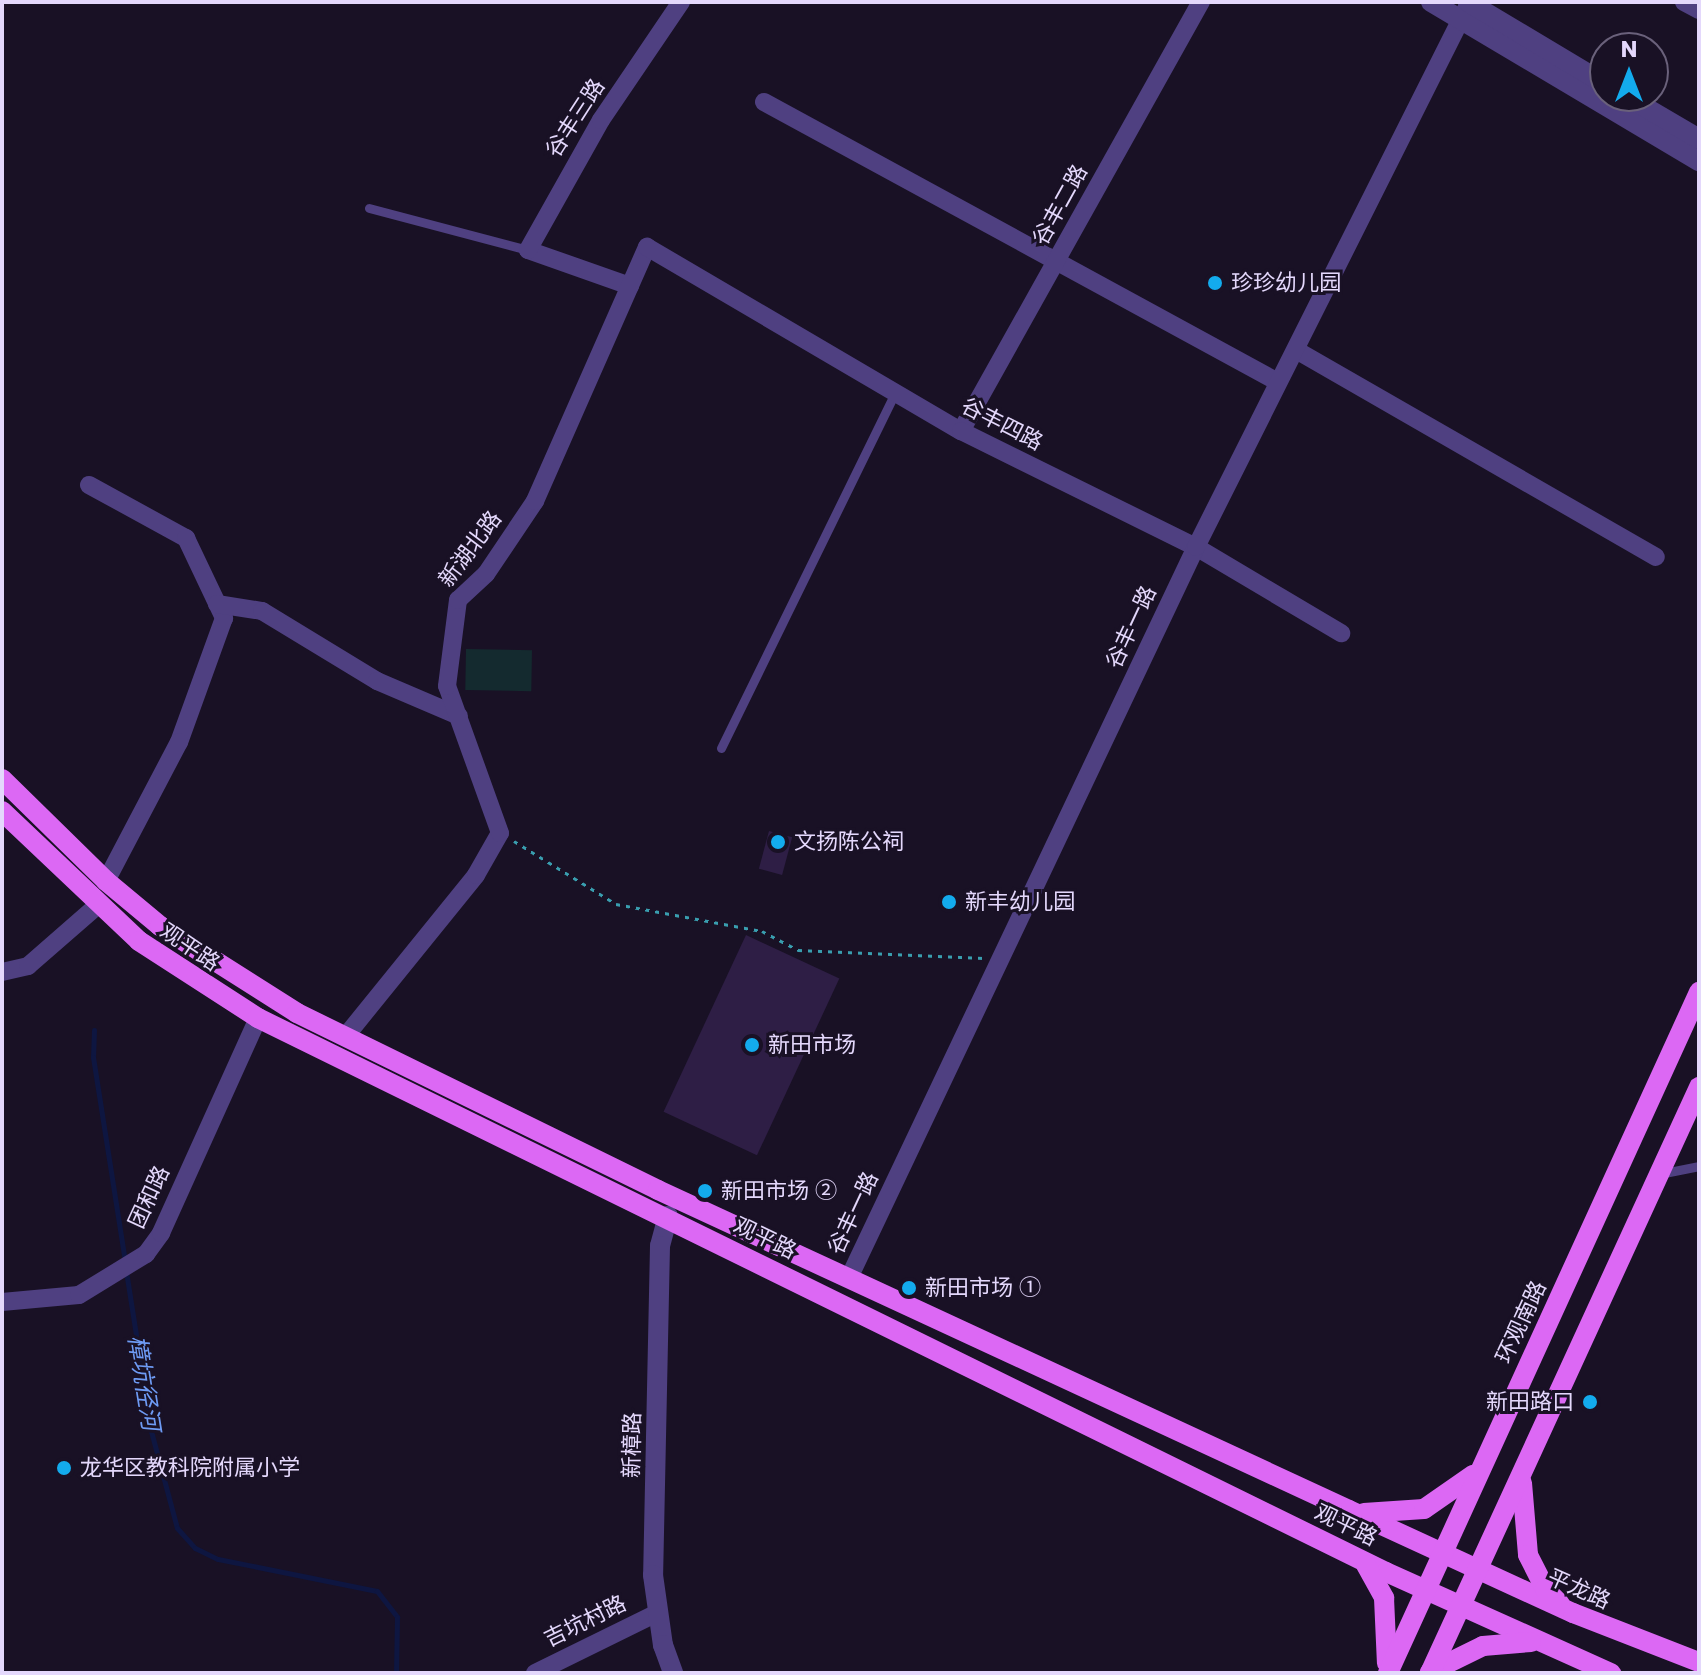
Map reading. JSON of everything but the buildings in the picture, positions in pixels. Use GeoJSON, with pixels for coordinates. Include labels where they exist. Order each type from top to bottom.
{"type":"FeatureCollection","features":[{"type":"Feature","properties":{"kind":"main road","name":"观平路"},"geometry":{"type":"LineString","coordinates":[[2,779],[106,881],[207,960],[345,1037],[849,1278],[1442,1553]]}},
{"type":"Feature","properties":{"kind":"main road","name":"观平路"},"geometry":{"type":"LineString","coordinates":[[2,811],[98,905],[177,969],[258,1018],[1461,1606]]}},
{"type":"Feature","properties":{"kind":"main road","name":"环观南路"},"geometry":{"type":"LineString","coordinates":[[1386,1673],[1699,992]]}},
{"type":"Feature","properties":{"kind":"main road"},"geometry":{"type":"LineString","coordinates":[[1430,1672],[1699,1087]]}},
{"type":"Feature","properties":{"kind":"main road"},"geometry":{"type":"LineString","coordinates":[[1349,1510],[1398,1514],[1424,1509],[1462,1487],[1482,1466]]}},
{"type":"Feature","properties":{"kind":"main road"},"geometry":{"type":"LineString","coordinates":[[1525,1467],[1521,1513],[1528,1555],[1545,1589],[1573,1613]]}},
{"type":"Feature","properties":{"kind":"main road","name":"平龙路"},"geometry":{"type":"LineString","coordinates":[[1442,1553],[1573,1613],[1699,1662]]}},
{"type":"Feature","properties":{"kind":"main road"},"geometry":{"type":"LineString","coordinates":[[1360,1559],[1373,1573],[1384,1598],[1389,1642],[1386,1673]]}},
{"type":"Feature","properties":{"kind":"main road"},"geometry":{"type":"LineString","coordinates":[[1461,1606],[1611,1673]]}},
{"type":"Feature","properties":{"kind":"main road"},"geometry":{"type":"LineString","coordinates":[[1430,1672],[1483,1646],[1545,1645]]}},
{"type":"Feature","properties":{"kind":"street"},"geometry":{"type":"LineString","coordinates":[[674,20],[681,2]]}},
{"type":"Feature","properties":{"kind":"street"},"geometry":{"type":"LineString","coordinates":[[674,20],[695,2]]}},
{"type":"Feature","properties":{"kind":"street","name":"谷丰二路"},"geometry":{"type":"LineString","coordinates":[[961,431],[1201,2]]}},
{"type":"Feature","properties":{"kind":"street"},"geometry":{"type":"LineString","coordinates":[[1431,2],[1466,8],[1589,75]]}},
{"type":"Feature","properties":{"kind":"street"},"geometry":{"type":"LineString","coordinates":[[1684,2],[1699,10]]}},
{"type":"Feature","properties":{"kind":"street"},"geometry":{"type":"LineString","coordinates":[[1466,8],[1699,161]]}},
{"type":"Feature","properties":{"kind":"street","name":"谷丰一路"},"geometry":{"type":"LineString","coordinates":[[849,1278],[1196,547],[1466,8]]}},
{"type":"Feature","properties":{"kind":"street","name":"谷丰三路"},"geometry":{"type":"LineString","coordinates":[[528,250],[601,120],[674,20]]}},
{"type":"Feature","properties":{"kind":"street"},"geometry":{"type":"LineString","coordinates":[[764,102],[1278,382]]}},
{"type":"Feature","properties":{"kind":"street"},"geometry":{"type":"LineString","coordinates":[[1653,112],[1699,139]]}},
{"type":"Feature","properties":{"kind":"street","name":"新湖北路"},"geometry":{"type":"LineString","coordinates":[[500,833],[447,686],[458,600],[486,574],[535,501],[647,247]]}},
{"type":"Feature","properties":{"kind":"street","name":"谷丰四路"},"geometry":{"type":"LineString","coordinates":[[647,247],[961,431],[1196,547],[1341,633]]}},
{"type":"Feature","properties":{"kind":"street"},"geometry":{"type":"LineString","coordinates":[[528,250],[630,286]]}},
{"type":"Feature","properties":{"kind":"street"},"geometry":{"type":"LineString","coordinates":[[1296,350],[1656,557]]}},
{"type":"Feature","properties":{"kind":"street"},"geometry":{"type":"LineString","coordinates":[[89,485],[186,538],[224,618],[179,742],[106,881]]}},
{"type":"Feature","properties":{"kind":"street"},"geometry":{"type":"LineString","coordinates":[[217,604],[262,611],[377,681],[459,716]]}},
{"type":"Feature","properties":{"kind":"street"},"geometry":{"type":"LineString","coordinates":[[345,1037],[476,875],[500,833]]}},
{"type":"Feature","properties":{"kind":"street"},"geometry":{"type":"LineString","coordinates":[[2,972],[28,966],[98,905]]}},
{"type":"Feature","properties":{"kind":"street","name":"团和路"},"geometry":{"type":"LineString","coordinates":[[2,1302],[63,1299],[119,1272],[146,1254],[161,1233],[258,1018]]}},
{"type":"Feature","properties":{"kind":"street","name":"新樟路"},"geometry":{"type":"LineString","coordinates":[[668,1216],[660,1246],[657,1613],[673,1673]]}},
{"type":"Feature","properties":{"kind":"street","name":"吉坑村路"},"geometry":{"type":"LineString","coordinates":[[535,1673],[657,1613]]}},
{"type":"Feature","properties":{"kind":"lane"},"geometry":{"type":"LineString","coordinates":[[369,208],[528,250]]}},
{"type":"Feature","properties":{"kind":"lane"},"geometry":{"type":"LineString","coordinates":[[721,748],[895,393]]}},
{"type":"Feature","properties":{"kind":"lane"},"geometry":{"type":"LineString","coordinates":[[1659,1174],[1699,1166]]}},
{"type":"Feature","properties":{"kind":"path"},"geometry":{"type":"LineString","coordinates":[[500,833],[616,904],[762,931],[798,950],[1000,960]]}},
{"type":"Feature","properties":{"kind":"green space"},"geometry":{"type":"Polygon","coordinates":[[[466,649],[532,650],[531,691],[465,690],[466,649]]]}},
{"type":"Feature","properties":{"kind":"waterway","name":"樟坑径河"},"geometry":{"type":"LineString","coordinates":[[94,1030],[93,1057],[125,1261]]}},
{"type":"Feature","properties":{"kind":"waterway","name":"樟坑径河"},"geometry":{"type":"LineString","coordinates":[[126,1271],[151,1431],[177,1528],[195,1548],[218,1559],[377,1591],[397,1617],[396,1673]]}},
{"type":"Feature","properties":{"kind":"place","name":"珍珍幼儿园"},"geometry":{"type":"Point","coordinates":[1215,283]}},
{"type":"Feature","properties":{"kind":"place","name":"文扬陈公祠"},"geometry":{"type":"Point","coordinates":[778,842]}},
{"type":"Feature","properties":{"kind":"place","name":"新丰幼儿园"},"geometry":{"type":"Point","coordinates":[949,902]}},
{"type":"Feature","properties":{"kind":"place","name":"新田市场"},"geometry":{"type":"Point","coordinates":[752,1045]}},
{"type":"Feature","properties":{"kind":"place","name":"新田市场 ②"},"geometry":{"type":"Point","coordinates":[705,1191]}},
{"type":"Feature","properties":{"kind":"place","name":"新田市场 ①"},"geometry":{"type":"Point","coordinates":[909,1288]}},
{"type":"Feature","properties":{"kind":"place","name":"新田路口"},"geometry":{"type":"Point","coordinates":[1590,1402]}},
{"type":"Feature","properties":{"kind":"place","name":"龙华区教科院附属小学"},"geometry":{"type":"Point","coordinates":[64,1468]}}]}
